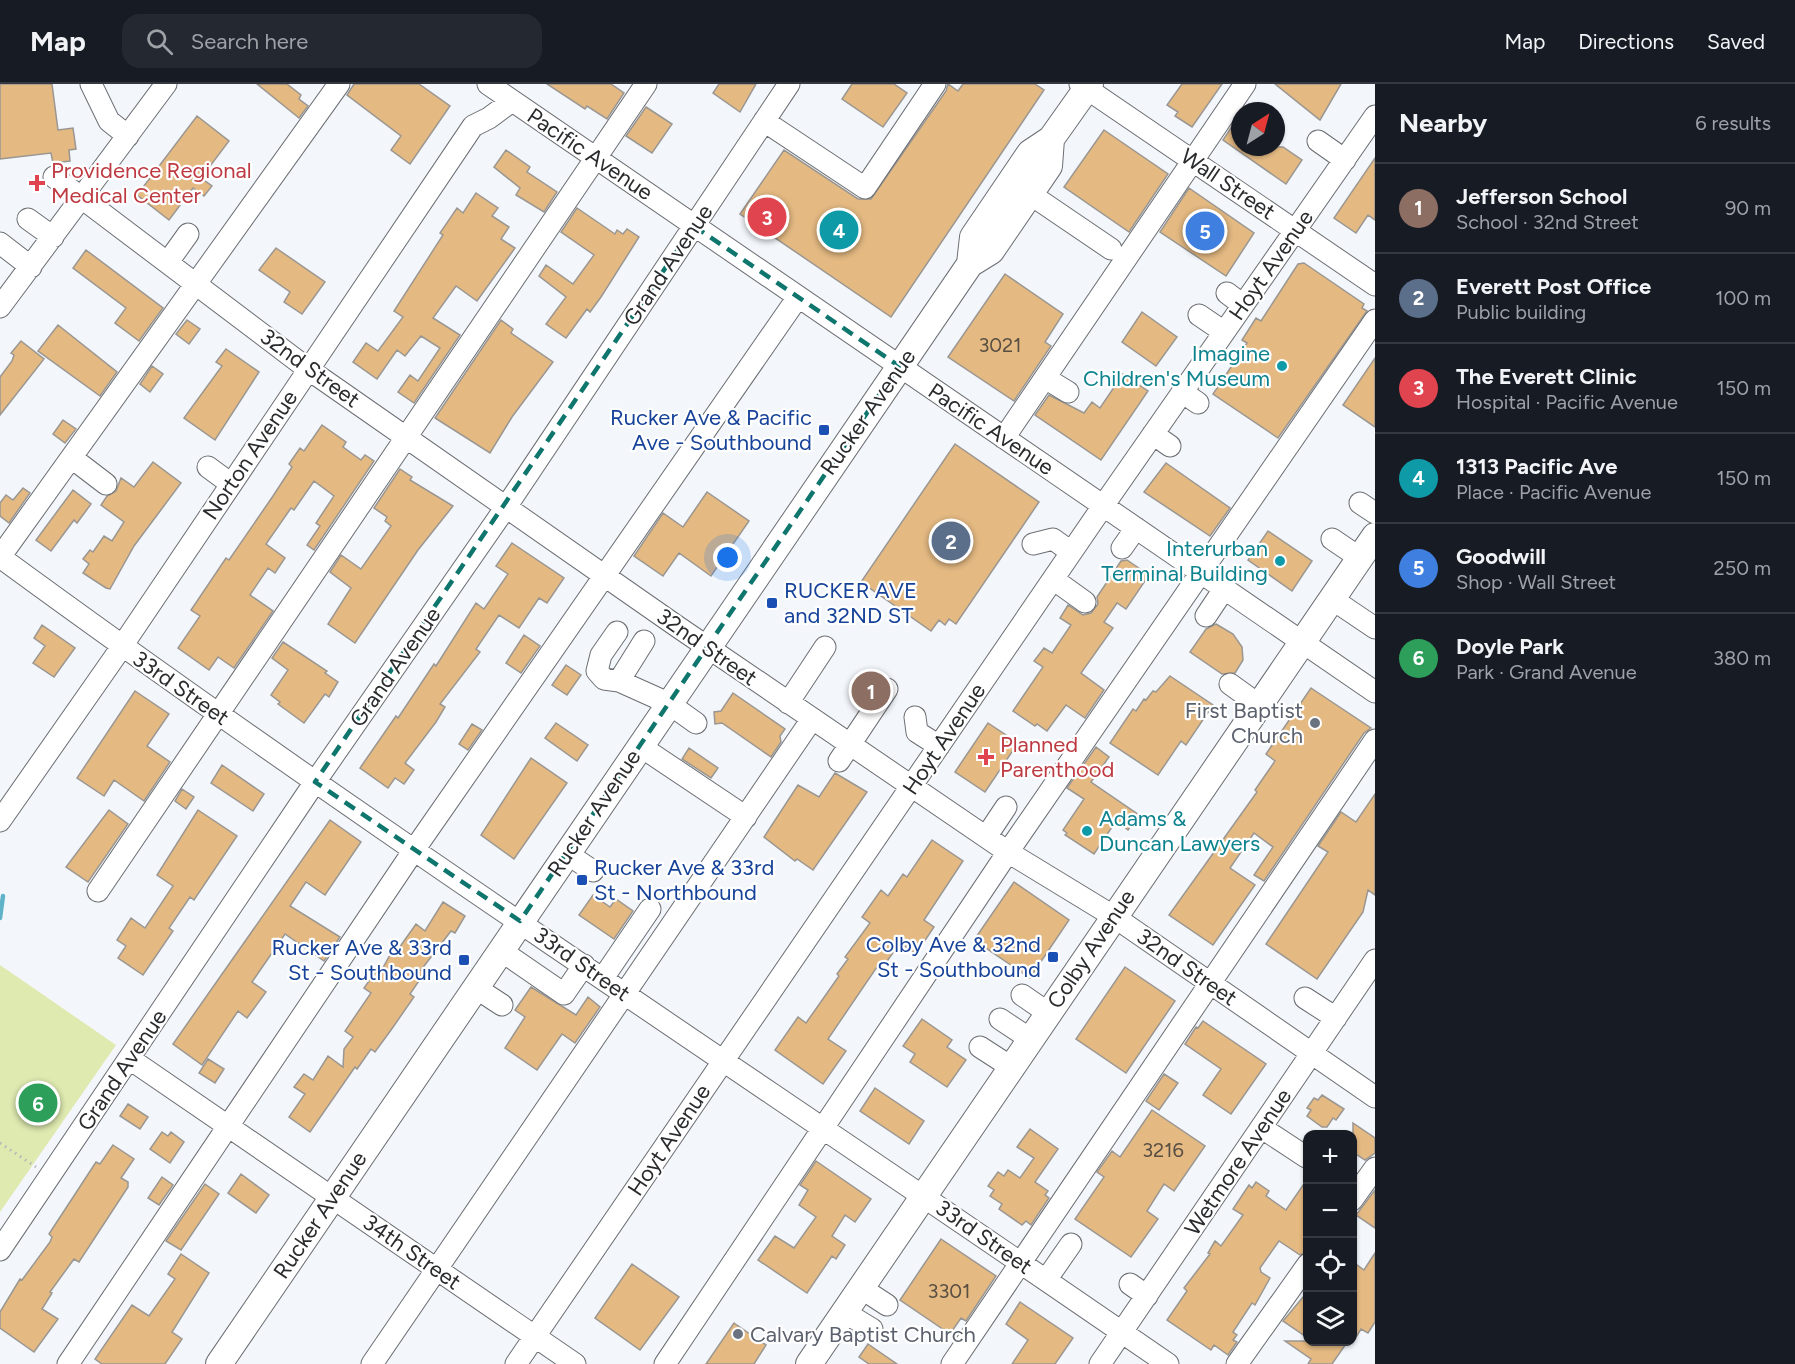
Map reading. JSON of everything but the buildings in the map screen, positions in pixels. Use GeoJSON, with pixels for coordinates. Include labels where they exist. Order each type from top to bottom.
{"type":"FeatureCollection","features":[{"type":"Feature","properties":{"kind":"main road","name":"Rucker Avenue"},"geometry":{"type":"LineString","coordinates":[[970,264],[973,237],[1030,153],[1051,139],[1086,85]]}},
{"type":"Feature","properties":{"kind":"main road","name":"Rucker Avenue"},"geometry":{"type":"LineString","coordinates":[[219,1364],[899,366],[970,264],[991,251],[1030,195],[1049,166],[1051,139]]}},
{"type":"Feature","properties":{"kind":"main road","name":"Colby Avenue"},"geometry":{"type":"LineString","coordinates":[[809,1364],[1113,916],[1375,536]]}},
{"type":"Feature","properties":{"kind":"street"},"geometry":{"type":"LineString","coordinates":[[90,84],[109,122],[128,136]]}},
{"type":"Feature","properties":{"kind":"street"},"geometry":{"type":"LineString","coordinates":[[0,307],[166,84]]}},
{"type":"Feature","properties":{"kind":"street","name":"Pacific Avenue"},"geometry":{"type":"LineString","coordinates":[[488,84],[513,92],[595,158],[1375,692]]}},
{"type":"Feature","properties":{"kind":"street"},"geometry":{"type":"LineString","coordinates":[[98,891],[646,84]]}},
{"type":"Feature","properties":{"kind":"street","name":"Grand Avenue"},"geometry":{"type":"LineString","coordinates":[[0,1250],[315,782],[506,507],[789,84]]}},
{"type":"Feature","properties":{"kind":"street"},"geometry":{"type":"LineString","coordinates":[[764,122],[865,188],[879,155],[932,85]]}},
{"type":"Feature","properties":{"kind":"street","name":"Wall Street"},"geometry":{"type":"LineString","coordinates":[[1086,85],[1375,285]]}},
{"type":"Feature","properties":{"kind":"street"},"geometry":{"type":"LineString","coordinates":[[0,557],[197,284],[257,186],[292,150],[338,88]]}},
{"type":"Feature","properties":{"kind":"street"},"geometry":{"type":"LineString","coordinates":[[1004,438],[1045,378],[1101,304],[1145,238],[1192,160],[1246,88]]}},
{"type":"Feature","properties":{"kind":"street","name":"Norton Avenue"},"geometry":{"type":"LineString","coordinates":[[0,821],[473,126],[489,118],[513,92]]}},
{"type":"Feature","properties":{"kind":"street","name":"Hoyt Avenue"},"geometry":{"type":"LineString","coordinates":[[516,1364],[1103,506],[1162,440],[1190,397],[1224,332],[1235,299],[1295,231],[1345,160],[1371,130]]}},
{"type":"Feature","properties":{"kind":"street"},"geometry":{"type":"LineString","coordinates":[[1318,141],[1345,160]]}},
{"type":"Feature","properties":{"kind":"street","name":"32nd Street"},"geometry":{"type":"LineString","coordinates":[[54,177],[308,369],[812,719],[845,753],[912,787],[1008,852],[1113,916],[1311,1055],[1375,1097]]}},
{"type":"Feature","properties":{"kind":"street"},"geometry":{"type":"LineString","coordinates":[[1030,195],[1111,249]]}},
{"type":"Feature","properties":{"kind":"street"},"geometry":{"type":"LineString","coordinates":[[28,219],[53,237]]}},
{"type":"Feature","properties":{"kind":"street"},"geometry":{"type":"LineString","coordinates":[[168,262],[188,234]]}},
{"type":"Feature","properties":{"kind":"street"},"geometry":{"type":"LineString","coordinates":[[0,243],[27,272]]}},
{"type":"Feature","properties":{"kind":"street"},"geometry":{"type":"LineString","coordinates":[[0,260],[27,272]]}},
{"type":"Feature","properties":{"kind":"street"},"geometry":{"type":"LineString","coordinates":[[68,1364],[414,850],[457,797],[604,576],[798,297]]}},
{"type":"Feature","properties":{"kind":"street"},"geometry":{"type":"LineString","coordinates":[[1199,315],[1224,332]]}},
{"type":"Feature","properties":{"kind":"street"},"geometry":{"type":"LineString","coordinates":[[665,1364],[825,1128],[955,949],[1008,852],[1201,573],[1259,478],[1283,456],[1314,417],[1375,320]]}},
{"type":"Feature","properties":{"kind":"street"},"geometry":{"type":"LineString","coordinates":[[1045,378],[1068,392]]}},
{"type":"Feature","properties":{"kind":"street"},"geometry":{"type":"LineString","coordinates":[[72,458],[106,484]]}},
{"type":"Feature","properties":{"kind":"street"},"geometry":{"type":"LineString","coordinates":[[208,467],[231,484]]}},
{"type":"Feature","properties":{"kind":"street"},"geometry":{"type":"LineString","coordinates":[[1122,548],[1136,528]]}},
{"type":"Feature","properties":{"kind":"street"},"geometry":{"type":"LineString","coordinates":[[1033,544],[1053,539],[1071,552]]}},
{"type":"Feature","properties":{"kind":"street"},"geometry":{"type":"LineString","coordinates":[[1332,539],[1360,558]]}},
{"type":"Feature","properties":{"kind":"street","name":"33rd Street"},"geometry":{"type":"LineString","coordinates":[[0,557],[121,646],[315,782],[723,1061],[924,1195],[1168,1364]]}},
{"type":"Feature","properties":{"kind":"street"},"geometry":{"type":"LineString","coordinates":[[1053,579],[1085,602]]}},
{"type":"Feature","properties":{"kind":"street"},"geometry":{"type":"LineString","coordinates":[[1206,616],[1224,589]]}},
{"type":"Feature","properties":{"kind":"street"},"geometry":{"type":"LineString","coordinates":[[1332,599],[1375,628]]}},
{"type":"Feature","properties":{"kind":"street"},"geometry":{"type":"LineString","coordinates":[[617,632],[601,655],[597,671],[604,679],[619,681],[668,703],[696,723]]}},
{"type":"Feature","properties":{"kind":"street"},"geometry":{"type":"LineString","coordinates":[[619,681],[644,641]]}},
{"type":"Feature","properties":{"kind":"street"},"geometry":{"type":"LineString","coordinates":[[788,703],[825,647]]}},
{"type":"Feature","properties":{"kind":"street"},"geometry":{"type":"LineString","coordinates":[[1230,684],[1259,705]]}},
{"type":"Feature","properties":{"kind":"street"},"geometry":{"type":"LineString","coordinates":[[845,753],[888,689]]}},
{"type":"Feature","properties":{"kind":"street"},"geometry":{"type":"LineString","coordinates":[[915,717],[917,732],[939,746]]}},
{"type":"Feature","properties":{"kind":"street"},"geometry":{"type":"LineString","coordinates":[[372,1364],[437,1269],[461,1226],[626,994],[812,719]]}},
{"type":"Feature","properties":{"kind":"street"},"geometry":{"type":"LineString","coordinates":[[952,1364],[981,1328],[1021,1263],[1212,984],[1240,953],[1375,740]]}},
{"type":"Feature","properties":{"kind":"street"},"geometry":{"type":"LineString","coordinates":[[640,746],[746,817]]}},
{"type":"Feature","properties":{"kind":"street"},"geometry":{"type":"LineString","coordinates":[[986,837],[1006,807]]}},
{"type":"Feature","properties":{"kind":"street"},"geometry":{"type":"LineString","coordinates":[[566,854],[593,871]]}},
{"type":"Feature","properties":{"kind":"street"},"geometry":{"type":"LineString","coordinates":[[603,978],[650,909]]}},
{"type":"Feature","properties":{"kind":"street"},"geometry":{"type":"LineString","coordinates":[[500,950],[564,994],[584,966]]}},
{"type":"Feature","properties":{"kind":"street","name":"Wetmore Avenue"},"geometry":{"type":"LineString","coordinates":[[1100,1364],[1122,1332],[1139,1290],[1262,1128],[1375,960]]}},
{"type":"Feature","properties":{"kind":"street"},"geometry":{"type":"LineString","coordinates":[[476,988],[502,1005]]}},
{"type":"Feature","properties":{"kind":"street"},"geometry":{"type":"LineString","coordinates":[[1022,995],[1048,1012]]}},
{"type":"Feature","properties":{"kind":"street"},"geometry":{"type":"LineString","coordinates":[[1305,998],[1336,1018]]}},
{"type":"Feature","properties":{"kind":"street"},"geometry":{"type":"LineString","coordinates":[[1000,1019],[1030,1039]]}},
{"type":"Feature","properties":{"kind":"street"},"geometry":{"type":"LineString","coordinates":[[980,1047],[1011,1067]]}},
{"type":"Feature","properties":{"kind":"street","name":"34th Street"},"geometry":{"type":"LineString","coordinates":[[130,1059],[575,1364]]}},
{"type":"Feature","properties":{"kind":"street"},"geometry":{"type":"LineString","coordinates":[[1262,1128],[1303,1155]]}},
{"type":"Feature","properties":{"kind":"street"},"geometry":{"type":"LineString","coordinates":[[1357,1194],[1375,1168]]}},
{"type":"Feature","properties":{"kind":"street"},"geometry":{"type":"LineString","coordinates":[[1046,1280],[1071,1244]]}},
{"type":"Feature","properties":{"kind":"street"},"geometry":{"type":"LineString","coordinates":[[1237,1364],[1303,1271]]}},
{"type":"Feature","properties":{"kind":"street"},"geometry":{"type":"LineString","coordinates":[[861,1288],[887,1305]]}},
{"type":"Feature","properties":{"kind":"street"},"geometry":{"type":"LineString","coordinates":[[844,1312],[872,1329]]}},
{"type":"Feature","properties":{"kind":"path"},"geometry":{"type":"LineString","coordinates":[[0,1143],[51,1176]]}},
{"type":"Feature","properties":{"kind":"highlighted area"},"geometry":{"type":"Polygon","coordinates":[[[694,226],[899,366],[520,921],[315,782],[694,226]]]}},
{"type":"Feature","properties":{"kind":"green space"},"geometry":{"type":"Polygon","coordinates":[[[0,965],[116,1045],[0,1212],[0,965]]]}},
{"type":"Feature","properties":{"kind":"waterway"},"geometry":{"type":"LineString","coordinates":[[0,918],[3,896]]}},
{"type":"Feature","properties":{"kind":"place","name":"Providence Regional Medical Center"},"geometry":{"type":"Point","coordinates":[37,183]}},
{"type":"Feature","properties":{"kind":"place","name":"The Everett Clinic"},"geometry":{"type":"Point","coordinates":[767,217]}},
{"type":"Feature","properties":{"kind":"place","name":"1313 Pacific Ave"},"geometry":{"type":"Point","coordinates":[839,230]}},
{"type":"Feature","properties":{"kind":"place","name":"Goodwill"},"geometry":{"type":"Point","coordinates":[1205,231]}},
{"type":"Feature","properties":{"kind":"place","name":"Imagine Children's Museum"},"geometry":{"type":"Point","coordinates":[1282,366]}},
{"type":"Feature","properties":{"kind":"place","name":"Rucker Ave & Pacific Ave - Southbound"},"geometry":{"type":"Point","coordinates":[824,430]}},
{"type":"Feature","properties":{"kind":"place","name":"Everett Post Office"},"geometry":{"type":"Point","coordinates":[951,541]}},
{"type":"Feature","properties":{"kind":"place","name":"Interurban Terminal Building"},"geometry":{"type":"Point","coordinates":[1280,561]}},
{"type":"Feature","properties":{"kind":"place","name":"RUCKER AVE and 32ND ST"},"geometry":{"type":"Point","coordinates":[772,603]}},
{"type":"Feature","properties":{"kind":"place","name":"Jefferson School"},"geometry":{"type":"Point","coordinates":[871,691]}},
{"type":"Feature","properties":{"kind":"place","name":"First Baptist Church"},"geometry":{"type":"Point","coordinates":[1315,723]}},
{"type":"Feature","properties":{"kind":"place","name":"Planned Parenthood"},"geometry":{"type":"Point","coordinates":[986,757]}},
{"type":"Feature","properties":{"kind":"place","name":"Adams & Duncan Lawyers"},"geometry":{"type":"Point","coordinates":[1087,831]}},
{"type":"Feature","properties":{"kind":"place","name":"Rucker Ave & 33rd St - Northbound"},"geometry":{"type":"Point","coordinates":[582,880]}},
{"type":"Feature","properties":{"kind":"place","name":"Colby Ave & 32nd St - Southbound"},"geometry":{"type":"Point","coordinates":[1053,957]}},
{"type":"Feature","properties":{"kind":"place","name":"Rucker Ave & 33rd St - Southbound"},"geometry":{"type":"Point","coordinates":[464,960]}},
{"type":"Feature","properties":{"kind":"place","name":"Doyle Park"},"geometry":{"type":"Point","coordinates":[38,1103]}},
{"type":"Feature","properties":{"kind":"place","name":"Calvary Baptist Church"},"geometry":{"type":"Point","coordinates":[738,1334]}}]}
